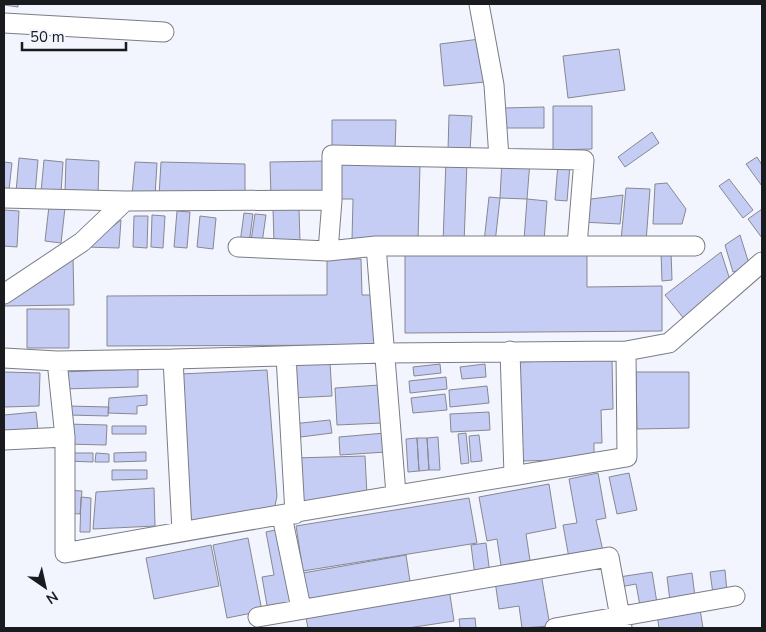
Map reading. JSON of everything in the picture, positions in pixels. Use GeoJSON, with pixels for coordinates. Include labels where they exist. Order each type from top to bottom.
{"type":"FeatureCollection","features":[{"type":"Feature","properties":{"kind":"street"},"geometry":{"type":"LineString","coordinates":[[479,4],[494,85],[499,158]]}},
{"type":"Feature","properties":{"kind":"street"},"geometry":{"type":"LineString","coordinates":[[4,22],[164,32]]}},
{"type":"Feature","properties":{"kind":"street"},"geometry":{"type":"LineString","coordinates":[[328,251],[332,200],[332,156],[584,160],[577,246]]}},
{"type":"Feature","properties":{"kind":"street"},"geometry":{"type":"LineString","coordinates":[[4,198],[125,201],[332,200]]}},
{"type":"Feature","properties":{"kind":"street"},"geometry":{"type":"LineString","coordinates":[[4,294],[82,242],[125,201]]}},
{"type":"Feature","properties":{"kind":"street"},"geometry":{"type":"LineString","coordinates":[[238,247],[328,251],[376,246],[695,246]]}},
{"type":"Feature","properties":{"kind":"street"},"geometry":{"type":"LineString","coordinates":[[376,246],[396,494]]}},
{"type":"Feature","properties":{"kind":"street"},"geometry":{"type":"LineString","coordinates":[[4,358],[58,361],[384,353],[626,351],[669,343],[762,262]]}},
{"type":"Feature","properties":{"kind":"street"},"geometry":{"type":"LineString","coordinates":[[510,351],[514,475]]}},
{"type":"Feature","properties":{"kind":"street"},"geometry":{"type":"LineString","coordinates":[[58,361],[65,437],[65,553],[182,531],[289,515],[396,494],[627,457],[626,351]]}},
{"type":"Feature","properties":{"kind":"street"},"geometry":{"type":"LineString","coordinates":[[286,356],[289,515],[301,608]]}},
{"type":"Feature","properties":{"kind":"street"},"geometry":{"type":"LineString","coordinates":[[173,359],[182,531]]}},
{"type":"Feature","properties":{"kind":"street"},"geometry":{"type":"LineString","coordinates":[[4,440],[65,437]]}},
{"type":"Feature","properties":{"kind":"street"},"geometry":{"type":"LineString","coordinates":[[258,617],[301,608],[609,558],[621,622]]}},
{"type":"Feature","properties":{"kind":"street"},"geometry":{"type":"LineString","coordinates":[[555,628],[621,622],[735,596]]}},
{"type":"Feature","properties":{"kind":"building"},"geometry":{"type":"Polygon","coordinates":[[[18,4],[18,7],[4,5],[18,4]]]}},
{"type":"Feature","properties":{"kind":"building"},"geometry":{"type":"Polygon","coordinates":[[[480,39],[485,82],[444,86],[440,44],[480,39]]]}},
{"type":"Feature","properties":{"kind":"building"},"geometry":{"type":"Polygon","coordinates":[[[619,49],[625,90],[568,98],[563,56],[619,49]]]}},
{"type":"Feature","properties":{"kind":"building"},"geometry":{"type":"Polygon","coordinates":[[[553,106],[592,106],[592,149],[553,150],[553,106]]]}},
{"type":"Feature","properties":{"kind":"building"},"geometry":{"type":"Polygon","coordinates":[[[544,107],[544,128],[504,128],[504,108],[544,107]]]}},
{"type":"Feature","properties":{"kind":"building"},"geometry":{"type":"Polygon","coordinates":[[[449,115],[472,116],[470,152],[448,151],[449,115]]]}},
{"type":"Feature","properties":{"kind":"building"},"geometry":{"type":"Polygon","coordinates":[[[332,120],[396,120],[395,151],[332,151],[332,120]]]}},
{"type":"Feature","properties":{"kind":"building"},"geometry":{"type":"Polygon","coordinates":[[[652,132],[659,143],[625,167],[618,157],[652,132]]]}},
{"type":"Feature","properties":{"kind":"building"},"geometry":{"type":"Polygon","coordinates":[[[757,157],[762,165],[762,186],[746,164],[757,157]]]}},
{"type":"Feature","properties":{"kind":"building"},"geometry":{"type":"Polygon","coordinates":[[[19,158],[38,160],[35,194],[16,192],[19,158]]]}},
{"type":"Feature","properties":{"kind":"building"},"geometry":{"type":"Polygon","coordinates":[[[66,159],[99,161],[98,194],[65,192],[66,159]]]}},
{"type":"Feature","properties":{"kind":"building"},"geometry":{"type":"Polygon","coordinates":[[[44,160],[63,162],[61,193],[41,192],[44,160]]]}},
{"type":"Feature","properties":{"kind":"building"},"geometry":{"type":"Polygon","coordinates":[[[446,160],[467,161],[464,244],[443,243],[446,160]]]}},
{"type":"Feature","properties":{"kind":"building"},"geometry":{"type":"Polygon","coordinates":[[[502,160],[530,161],[527,199],[500,198],[502,160]]]}},
{"type":"Feature","properties":{"kind":"building"},"geometry":{"type":"Polygon","coordinates":[[[326,161],[327,197],[271,198],[270,162],[326,161]]]}},
{"type":"Feature","properties":{"kind":"building"},"geometry":{"type":"Polygon","coordinates":[[[4,162],[12,163],[9,190],[4,190],[4,162]]]}},
{"type":"Feature","properties":{"kind":"building"},"geometry":{"type":"Polygon","coordinates":[[[135,162],[157,163],[155,196],[132,195],[135,162]]]}},
{"type":"Feature","properties":{"kind":"building"},"geometry":{"type":"Polygon","coordinates":[[[161,162],[245,164],[245,198],[159,196],[161,162]]]}},
{"type":"Feature","properties":{"kind":"building"},"geometry":{"type":"Polygon","coordinates":[[[337,164],[420,165],[418,241],[352,240],[353,199],[336,199],[337,164]]]}},
{"type":"Feature","properties":{"kind":"building"},"geometry":{"type":"Polygon","coordinates":[[[558,164],[570,165],[567,201],[555,200],[558,164]]]}},
{"type":"Feature","properties":{"kind":"building"},"geometry":{"type":"Polygon","coordinates":[[[729,179],[753,210],[743,218],[719,186],[729,179]]]}},
{"type":"Feature","properties":{"kind":"building"},"geometry":{"type":"Polygon","coordinates":[[[667,183],[686,209],[682,224],[653,224],[655,184],[667,183]]]}},
{"type":"Feature","properties":{"kind":"building"},"geometry":{"type":"Polygon","coordinates":[[[626,188],[650,189],[646,242],[621,240],[626,188]]]}},
{"type":"Feature","properties":{"kind":"building"},"geometry":{"type":"Polygon","coordinates":[[[623,195],[620,224],[582,222],[583,200],[623,195]]]}},
{"type":"Feature","properties":{"kind":"building"},"geometry":{"type":"Polygon","coordinates":[[[489,197],[500,198],[495,243],[484,242],[489,197]]]}},
{"type":"Feature","properties":{"kind":"building"},"geometry":{"type":"Polygon","coordinates":[[[527,199],[547,201],[544,241],[524,240],[527,199]]]}},
{"type":"Feature","properties":{"kind":"building"},"geometry":{"type":"Polygon","coordinates":[[[49,206],[65,208],[61,243],[45,241],[49,206]]]}},
{"type":"Feature","properties":{"kind":"building"},"geometry":{"type":"Polygon","coordinates":[[[273,209],[299,209],[300,242],[274,242],[273,209]]]}},
{"type":"Feature","properties":{"kind":"building"},"geometry":{"type":"Polygon","coordinates":[[[762,209],[762,238],[748,219],[762,209]]]}},
{"type":"Feature","properties":{"kind":"building"},"geometry":{"type":"Polygon","coordinates":[[[4,210],[19,211],[17,247],[4,246],[4,210]]]}},
{"type":"Feature","properties":{"kind":"building"},"geometry":{"type":"Polygon","coordinates":[[[177,211],[190,212],[187,248],[174,247],[177,211]]]}},
{"type":"Feature","properties":{"kind":"building"},"geometry":{"type":"Polygon","coordinates":[[[244,213],[253,214],[249,244],[240,243],[244,213]]]}},
{"type":"Feature","properties":{"kind":"building"},"geometry":{"type":"Polygon","coordinates":[[[255,214],[266,215],[262,243],[251,241],[255,214]]]}},
{"type":"Feature","properties":{"kind":"building"},"geometry":{"type":"Polygon","coordinates":[[[152,215],[165,216],[163,248],[151,247],[152,215]]]}},
{"type":"Feature","properties":{"kind":"building"},"geometry":{"type":"Polygon","coordinates":[[[134,216],[148,216],[147,248],[133,247],[134,216]]]}},
{"type":"Feature","properties":{"kind":"building"},"geometry":{"type":"Polygon","coordinates":[[[200,216],[216,218],[213,249],[197,247],[200,216]]]}},
{"type":"Feature","properties":{"kind":"building"},"geometry":{"type":"Polygon","coordinates":[[[121,220],[119,248],[86,247],[121,220]]]}},
{"type":"Feature","properties":{"kind":"building"},"geometry":{"type":"Polygon","coordinates":[[[740,235],[750,267],[733,272],[725,245],[740,235]]]}},
{"type":"Feature","properties":{"kind":"building"},"geometry":{"type":"Polygon","coordinates":[[[587,250],[587,287],[662,286],[662,331],[405,333],[405,251],[587,250]]]}},
{"type":"Feature","properties":{"kind":"building"},"geometry":{"type":"Polygon","coordinates":[[[671,251],[672,280],[662,281],[661,252],[671,251]]]}},
{"type":"Feature","properties":{"kind":"building"},"geometry":{"type":"Polygon","coordinates":[[[721,252],[731,283],[685,320],[665,295],[721,252]]]}},
{"type":"Feature","properties":{"kind":"building"},"geometry":{"type":"Polygon","coordinates":[[[73,257],[74,305],[4,306],[4,305],[73,257]]]}},
{"type":"Feature","properties":{"kind":"building"},"geometry":{"type":"Polygon","coordinates":[[[327,259],[361,259],[362,295],[376,295],[376,345],[107,346],[107,296],[327,295],[327,259]]]}},
{"type":"Feature","properties":{"kind":"building"},"geometry":{"type":"Polygon","coordinates":[[[27,309],[69,309],[69,348],[27,348],[27,309]]]}},
{"type":"Feature","properties":{"kind":"building"},"geometry":{"type":"Polygon","coordinates":[[[612,359],[613,409],[601,410],[602,443],[594,443],[594,459],[522,461],[519,362],[612,359]]]}},
{"type":"Feature","properties":{"kind":"building"},"geometry":{"type":"Polygon","coordinates":[[[330,363],[332,396],[291,398],[290,365],[330,363]]]}},
{"type":"Feature","properties":{"kind":"building"},"geometry":{"type":"Polygon","coordinates":[[[440,364],[441,373],[414,376],[413,367],[440,364]]]}},
{"type":"Feature","properties":{"kind":"building"},"geometry":{"type":"Polygon","coordinates":[[[485,364],[486,377],[462,379],[460,367],[485,364]]]}},
{"type":"Feature","properties":{"kind":"building"},"geometry":{"type":"Polygon","coordinates":[[[138,369],[138,387],[62,389],[62,372],[138,369]]]}},
{"type":"Feature","properties":{"kind":"building"},"geometry":{"type":"Polygon","coordinates":[[[267,370],[277,496],[275,506],[188,524],[180,374],[267,370]]]}},
{"type":"Feature","properties":{"kind":"building"},"geometry":{"type":"Polygon","coordinates":[[[4,372],[40,373],[39,406],[4,407],[4,372]]]}},
{"type":"Feature","properties":{"kind":"building"},"geometry":{"type":"Polygon","coordinates":[[[636,372],[689,372],[689,428],[637,429],[636,372]]]}},
{"type":"Feature","properties":{"kind":"building"},"geometry":{"type":"Polygon","coordinates":[[[446,377],[447,389],[410,393],[409,381],[446,377]]]}},
{"type":"Feature","properties":{"kind":"building"},"geometry":{"type":"Polygon","coordinates":[[[380,385],[382,423],[337,425],[335,388],[380,385]]]}},
{"type":"Feature","properties":{"kind":"building"},"geometry":{"type":"Polygon","coordinates":[[[487,386],[489,403],[450,407],[449,390],[487,386]]]}},
{"type":"Feature","properties":{"kind":"building"},"geometry":{"type":"Polygon","coordinates":[[[445,394],[447,410],[413,413],[411,398],[445,394]]]}},
{"type":"Feature","properties":{"kind":"building"},"geometry":{"type":"Polygon","coordinates":[[[147,395],[147,405],[137,406],[137,414],[108,413],[109,398],[147,395]]]}},
{"type":"Feature","properties":{"kind":"building"},"geometry":{"type":"Polygon","coordinates":[[[68,406],[109,407],[108,416],[68,415],[68,406]]]}},
{"type":"Feature","properties":{"kind":"building"},"geometry":{"type":"Polygon","coordinates":[[[36,412],[38,430],[4,434],[4,415],[36,412]]]}},
{"type":"Feature","properties":{"kind":"building"},"geometry":{"type":"Polygon","coordinates":[[[489,412],[490,430],[451,432],[450,414],[489,412]]]}},
{"type":"Feature","properties":{"kind":"building"},"geometry":{"type":"Polygon","coordinates":[[[330,420],[332,433],[293,438],[292,424],[330,420]]]}},
{"type":"Feature","properties":{"kind":"building"},"geometry":{"type":"Polygon","coordinates":[[[65,424],[107,425],[106,445],[65,444],[65,424]]]}},
{"type":"Feature","properties":{"kind":"building"},"geometry":{"type":"Polygon","coordinates":[[[112,426],[146,426],[146,434],[112,434],[112,426]]]}},
{"type":"Feature","properties":{"kind":"building"},"geometry":{"type":"Polygon","coordinates":[[[385,433],[386,452],[340,455],[339,437],[385,433]]]}},
{"type":"Feature","properties":{"kind":"building"},"geometry":{"type":"Polygon","coordinates":[[[466,433],[469,463],[461,464],[458,434],[466,433]]]}},
{"type":"Feature","properties":{"kind":"building"},"geometry":{"type":"Polygon","coordinates":[[[479,435],[482,461],[471,462],[469,436],[479,435]]]}},
{"type":"Feature","properties":{"kind":"building"},"geometry":{"type":"Polygon","coordinates":[[[438,437],[440,470],[429,470],[427,438],[438,437]]]}},
{"type":"Feature","properties":{"kind":"building"},"geometry":{"type":"Polygon","coordinates":[[[417,438],[427,438],[429,470],[419,471],[417,438]]]}},
{"type":"Feature","properties":{"kind":"building"},"geometry":{"type":"Polygon","coordinates":[[[417,438],[419,471],[408,472],[406,439],[417,438]]]}},
{"type":"Feature","properties":{"kind":"building"},"geometry":{"type":"Polygon","coordinates":[[[146,452],[146,461],[114,462],[114,453],[146,452]]]}},
{"type":"Feature","properties":{"kind":"building"},"geometry":{"type":"Polygon","coordinates":[[[68,453],[93,453],[93,462],[67,461],[68,453]]]}},
{"type":"Feature","properties":{"kind":"building"},"geometry":{"type":"Polygon","coordinates":[[[96,453],[109,454],[109,462],[95,462],[96,453]]]}},
{"type":"Feature","properties":{"kind":"building"},"geometry":{"type":"Polygon","coordinates":[[[365,456],[367,495],[298,507],[295,458],[365,456]]]}},
{"type":"Feature","properties":{"kind":"building"},"geometry":{"type":"Polygon","coordinates":[[[112,470],[147,470],[147,479],[112,480],[112,470]]]}},
{"type":"Feature","properties":{"kind":"building"},"geometry":{"type":"Polygon","coordinates":[[[598,473],[606,518],[596,520],[603,551],[569,558],[563,525],[577,523],[569,479],[598,473]]]}},
{"type":"Feature","properties":{"kind":"building"},"geometry":{"type":"Polygon","coordinates":[[[629,473],[637,510],[617,514],[609,477],[629,473]]]}},
{"type":"Feature","properties":{"kind":"building"},"geometry":{"type":"Polygon","coordinates":[[[549,484],[556,528],[526,534],[531,567],[502,572],[497,539],[487,541],[479,497],[549,484]]]}},
{"type":"Feature","properties":{"kind":"building"},"geometry":{"type":"Polygon","coordinates":[[[154,488],[155,526],[93,529],[96,492],[154,488]]]}},
{"type":"Feature","properties":{"kind":"building"},"geometry":{"type":"Polygon","coordinates":[[[67,490],[82,491],[80,514],[66,513],[67,490]]]}},
{"type":"Feature","properties":{"kind":"building"},"geometry":{"type":"Polygon","coordinates":[[[81,497],[91,498],[90,532],[80,532],[81,497]]]}},
{"type":"Feature","properties":{"kind":"building"},"geometry":{"type":"Polygon","coordinates":[[[469,498],[477,543],[303,571],[296,526],[469,498]]]}},
{"type":"Feature","properties":{"kind":"building"},"geometry":{"type":"Polygon","coordinates":[[[284,528],[299,605],[268,611],[262,577],[274,575],[266,532],[284,528]]]}},
{"type":"Feature","properties":{"kind":"building"},"geometry":{"type":"Polygon","coordinates":[[[248,538],[262,611],[227,618],[213,545],[248,538]]]}},
{"type":"Feature","properties":{"kind":"building"},"geometry":{"type":"Polygon","coordinates":[[[486,543],[490,574],[475,576],[471,545],[486,543]]]}},
{"type":"Feature","properties":{"kind":"building"},"geometry":{"type":"Polygon","coordinates":[[[211,545],[219,586],[154,599],[146,558],[211,545]]]}},
{"type":"Feature","properties":{"kind":"building"},"geometry":{"type":"Polygon","coordinates":[[[406,555],[411,588],[308,606],[303,573],[406,555]]]}},
{"type":"Feature","properties":{"kind":"building"},"geometry":{"type":"Polygon","coordinates":[[[725,570],[727,592],[713,594],[710,572],[725,570]]]}},
{"type":"Feature","properties":{"kind":"building"},"geometry":{"type":"Polygon","coordinates":[[[652,572],[657,603],[640,606],[636,584],[620,587],[619,577],[652,572]]]}},
{"type":"Feature","properties":{"kind":"building"},"geometry":{"type":"Polygon","coordinates":[[[692,573],[695,597],[670,601],[667,577],[692,573]]]}},
{"type":"Feature","properties":{"kind":"building"},"geometry":{"type":"Polygon","coordinates":[[[541,574],[550,626],[522,628],[519,606],[499,609],[495,581],[541,574]]]}},
{"type":"Feature","properties":{"kind":"building"},"geometry":{"type":"Polygon","coordinates":[[[449,589],[454,621],[408,628],[308,628],[305,613],[449,589]]]}},
{"type":"Feature","properties":{"kind":"building"},"geometry":{"type":"Polygon","coordinates":[[[700,609],[703,628],[659,628],[657,615],[700,609]]]}},
{"type":"Feature","properties":{"kind":"building"},"geometry":{"type":"Polygon","coordinates":[[[475,618],[476,628],[460,628],[459,619],[475,618]]]}}]}
